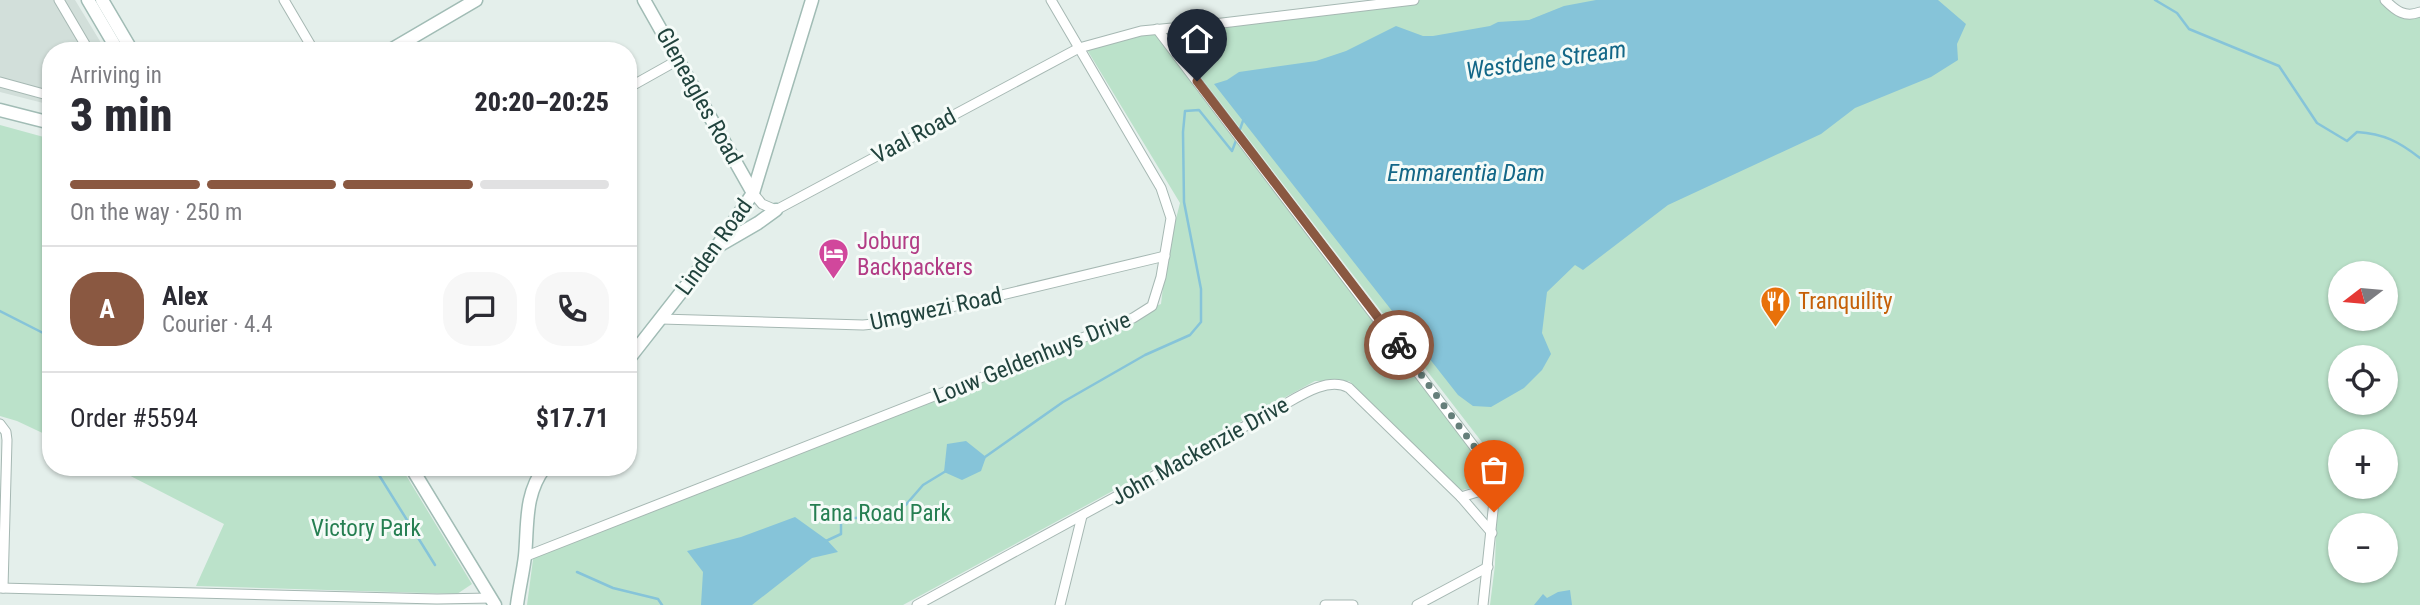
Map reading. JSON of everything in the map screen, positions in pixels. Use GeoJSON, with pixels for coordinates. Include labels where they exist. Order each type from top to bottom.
{"type":"FeatureCollection","features":[{"type":"Feature","properties":{"kind":"main road"},"geometry":{"type":"LineString","coordinates":[[88,0],[113,42]]}},
{"type":"Feature","properties":{"kind":"main road"},"geometry":{"type":"LineString","coordinates":[[102,0],[127,42]]}},
{"type":"Feature","properties":{"kind":"main road","name":"Gleneagles Road"},"geometry":{"type":"LineString","coordinates":[[644,0],[753,193]]}},
{"type":"Feature","properties":{"kind":"main road","name":"Linden Road"},"geometry":{"type":"LineString","coordinates":[[637,348],[718,245],[753,193],[812,0]]}},
{"type":"Feature","properties":{"kind":"main road"},"geometry":{"type":"LineString","coordinates":[[404,42],[469,2]]}},
{"type":"Feature","properties":{"kind":"main road"},"geometry":{"type":"LineString","coordinates":[[0,110],[42,121]]}},
{"type":"Feature","properties":{"kind":"main road"},"geometry":{"type":"LineString","coordinates":[[718,245],[776,210]]}},
{"type":"Feature","properties":{"kind":"main road"},"geometry":{"type":"LineString","coordinates":[[417,476],[493,601],[507,602],[520,597],[530,495],[539,476]]}},
{"type":"Feature","properties":{"kind":"street"},"geometry":{"type":"LineString","coordinates":[[59,0],[84,42]]}},
{"type":"Feature","properties":{"kind":"street"},"geometry":{"type":"LineString","coordinates":[[284,0],[309,42]]}},
{"type":"Feature","properties":{"kind":"street","name":"Louw Geldenhuys Drive"},"geometry":{"type":"LineString","coordinates":[[524,557],[1139,316],[1155,300],[1171,218],[1161,188],[1051,0]]}},
{"type":"Feature","properties":{"kind":"street"},"geometry":{"type":"LineString","coordinates":[[1079,48],[1116,36],[1157,29],[1414,0]]}},
{"type":"Feature","properties":{"kind":"street"},"geometry":{"type":"LineString","coordinates":[[2385,0],[2406,15],[2420,12]]}},
{"type":"Feature","properties":{"kind":"street"},"geometry":{"type":"LineString","coordinates":[[1179,57],[1181,39],[1186,27]]}},
{"type":"Feature","properties":{"kind":"street"},"geometry":{"type":"LineString","coordinates":[[1157,29],[1475,446],[1489,471],[1493,488],[1492,533],[1483,605]]}},
{"type":"Feature","properties":{"kind":"street","name":"Vaal Road"},"geometry":{"type":"LineString","coordinates":[[776,210],[1079,48]]}},
{"type":"Feature","properties":{"kind":"street"},"geometry":{"type":"LineString","coordinates":[[637,84],[678,60]]}},
{"type":"Feature","properties":{"kind":"street"},"geometry":{"type":"LineString","coordinates":[[0,82],[42,94]]}},
{"type":"Feature","properties":{"kind":"street"},"geometry":{"type":"LineString","coordinates":[[753,193],[762,204],[776,210]]}},
{"type":"Feature","properties":{"kind":"street","name":"Umgwezi Road"},"geometry":{"type":"LineString","coordinates":[[660,319],[874,325],[1165,256]]}},
{"type":"Feature","properties":{"kind":"street","name":"John Mackenzie Drive"},"geometry":{"type":"LineString","coordinates":[[917,605],[1298,398],[1335,384],[1349,388],[1461,497],[1492,533]]}},
{"type":"Feature","properties":{"kind":"street"},"geometry":{"type":"LineString","coordinates":[[0,424],[6,432],[7,440],[2,588],[493,601]]}},
{"type":"Feature","properties":{"kind":"street"},"geometry":{"type":"LineString","coordinates":[[1461,497],[1493,488]]}},
{"type":"Feature","properties":{"kind":"street"},"geometry":{"type":"LineString","coordinates":[[1060,605],[1082,516]]}},
{"type":"Feature","properties":{"kind":"street"},"geometry":{"type":"LineString","coordinates":[[1418,605],[1488,567]]}},
{"type":"Feature","properties":{"kind":"street"},"geometry":{"type":"LineString","coordinates":[[1325,605],[1353,605]]}},
{"type":"Feature","properties":{"kind":"shaded area"},"geometry":{"type":"Polygon","coordinates":[[[0,0],[75,0],[101,42],[42,42],[42,103],[0,92],[0,0]]]}},
{"type":"Feature","properties":{"kind":"green space"},"geometry":{"type":"Polygon","coordinates":[[[1398,0],[2381,0],[2387,5],[2420,12],[2420,605],[1490,605],[1495,565],[1498,463],[1166,32],[1398,0]]]}},
{"type":"Feature","properties":{"kind":"green space","name":"Tana Road Park"},"geometry":{"type":"Polygon","coordinates":[[[1156,33],[1476,453],[1487,484],[1459,491],[1349,381],[1315,381],[903,605],[527,605],[534,552],[1161,304],[1167,254],[1180,203],[1086,48],[1156,33]]]}},
{"type":"Feature","properties":{"kind":"green space"},"geometry":{"type":"Polygon","coordinates":[[[0,125],[42,137],[42,433],[0,416],[0,125]]]}},
{"type":"Feature","properties":{"kind":"green space","name":"Victory Park"},"geometry":{"type":"Polygon","coordinates":[[[131,476],[406,476],[472,584],[457,594],[196,586],[224,524],[131,476]]]}},
{"type":"Feature","properties":{"kind":"water","name":"Emmarentia Dam"},"geometry":{"type":"Polygon","coordinates":[[[1596,0],[1938,0],[1966,24],[1957,44],[1958,60],[1931,77],[1855,108],[1821,134],[1668,205],[1583,270],[1575,265],[1547,292],[1542,333],[1551,354],[1542,370],[1524,388],[1491,407],[1473,406],[1458,395],[1214,84],[1239,72],[1316,61],[1346,51],[1396,26],[1423,36],[1433,36],[1490,26],[1498,22],[1529,20],[1564,6],[1596,0]]]}},
{"type":"Feature","properties":{"kind":"water"},"geometry":{"type":"Polygon","coordinates":[[[966,441],[986,457],[981,471],[962,480],[944,472],[947,444],[966,441]]]}},
{"type":"Feature","properties":{"kind":"water"},"geometry":{"type":"Polygon","coordinates":[[[795,517],[827,540],[838,552],[812,558],[752,605],[701,605],[703,572],[687,551],[741,537],[795,517]]]}},
{"type":"Feature","properties":{"kind":"water"},"geometry":{"type":"Polygon","coordinates":[[[1570,590],[1572,605],[1534,605],[1543,594],[1547,598],[1570,590]]]}},
{"type":"Feature","properties":{"kind":"waterway","name":"Westdene Stream"},"geometry":{"type":"LineString","coordinates":[[2155,0],[2177,13],[2189,29],[2279,66],[2317,123],[2347,141],[2357,132],[2375,135],[2398,143],[2420,158]]}},
{"type":"Feature","properties":{"kind":"waterway"},"geometry":{"type":"LineString","coordinates":[[985,457],[1063,402],[1145,355],[1190,335],[1201,322],[1201,289],[1184,202],[1185,111],[1199,110],[1232,151],[1237,138]]}},
{"type":"Feature","properties":{"kind":"waterway","name":"Westdene Stream"},"geometry":{"type":"LineString","coordinates":[[1239,132],[1244,118]]}},
{"type":"Feature","properties":{"kind":"waterway"},"geometry":{"type":"LineString","coordinates":[[0,311],[42,332]]}},
{"type":"Feature","properties":{"kind":"waterway"},"geometry":{"type":"LineString","coordinates":[[826,541],[841,534],[841,519],[897,515],[923,485],[946,471]]}},
{"type":"Feature","properties":{"kind":"waterway"},"geometry":{"type":"LineString","coordinates":[[380,476],[435,565]]}},
{"type":"Feature","properties":{"kind":"waterway"},"geometry":{"type":"LineString","coordinates":[[577,572],[613,588],[658,599],[662,605]]}},
{"type":"Feature","properties":{"kind":"way so far"},"geometry":{"type":"LineString","coordinates":[[1399,345],[1482,457],[1493,488],[1494,512]]}},
{"type":"Feature","properties":{"kind":"place","name":"Joburg Backpackers"},"geometry":{"type":"Point","coordinates":[834,281]}},
{"type":"Feature","properties":{"kind":"place","name":"Tranquility"},"geometry":{"type":"Point","coordinates":[1775,328]}},
{"type":"Feature","properties":{"kind":"route"},"geometry":{"type":"LineString","coordinates":[[1197,81],[1399,345]]}}]}
